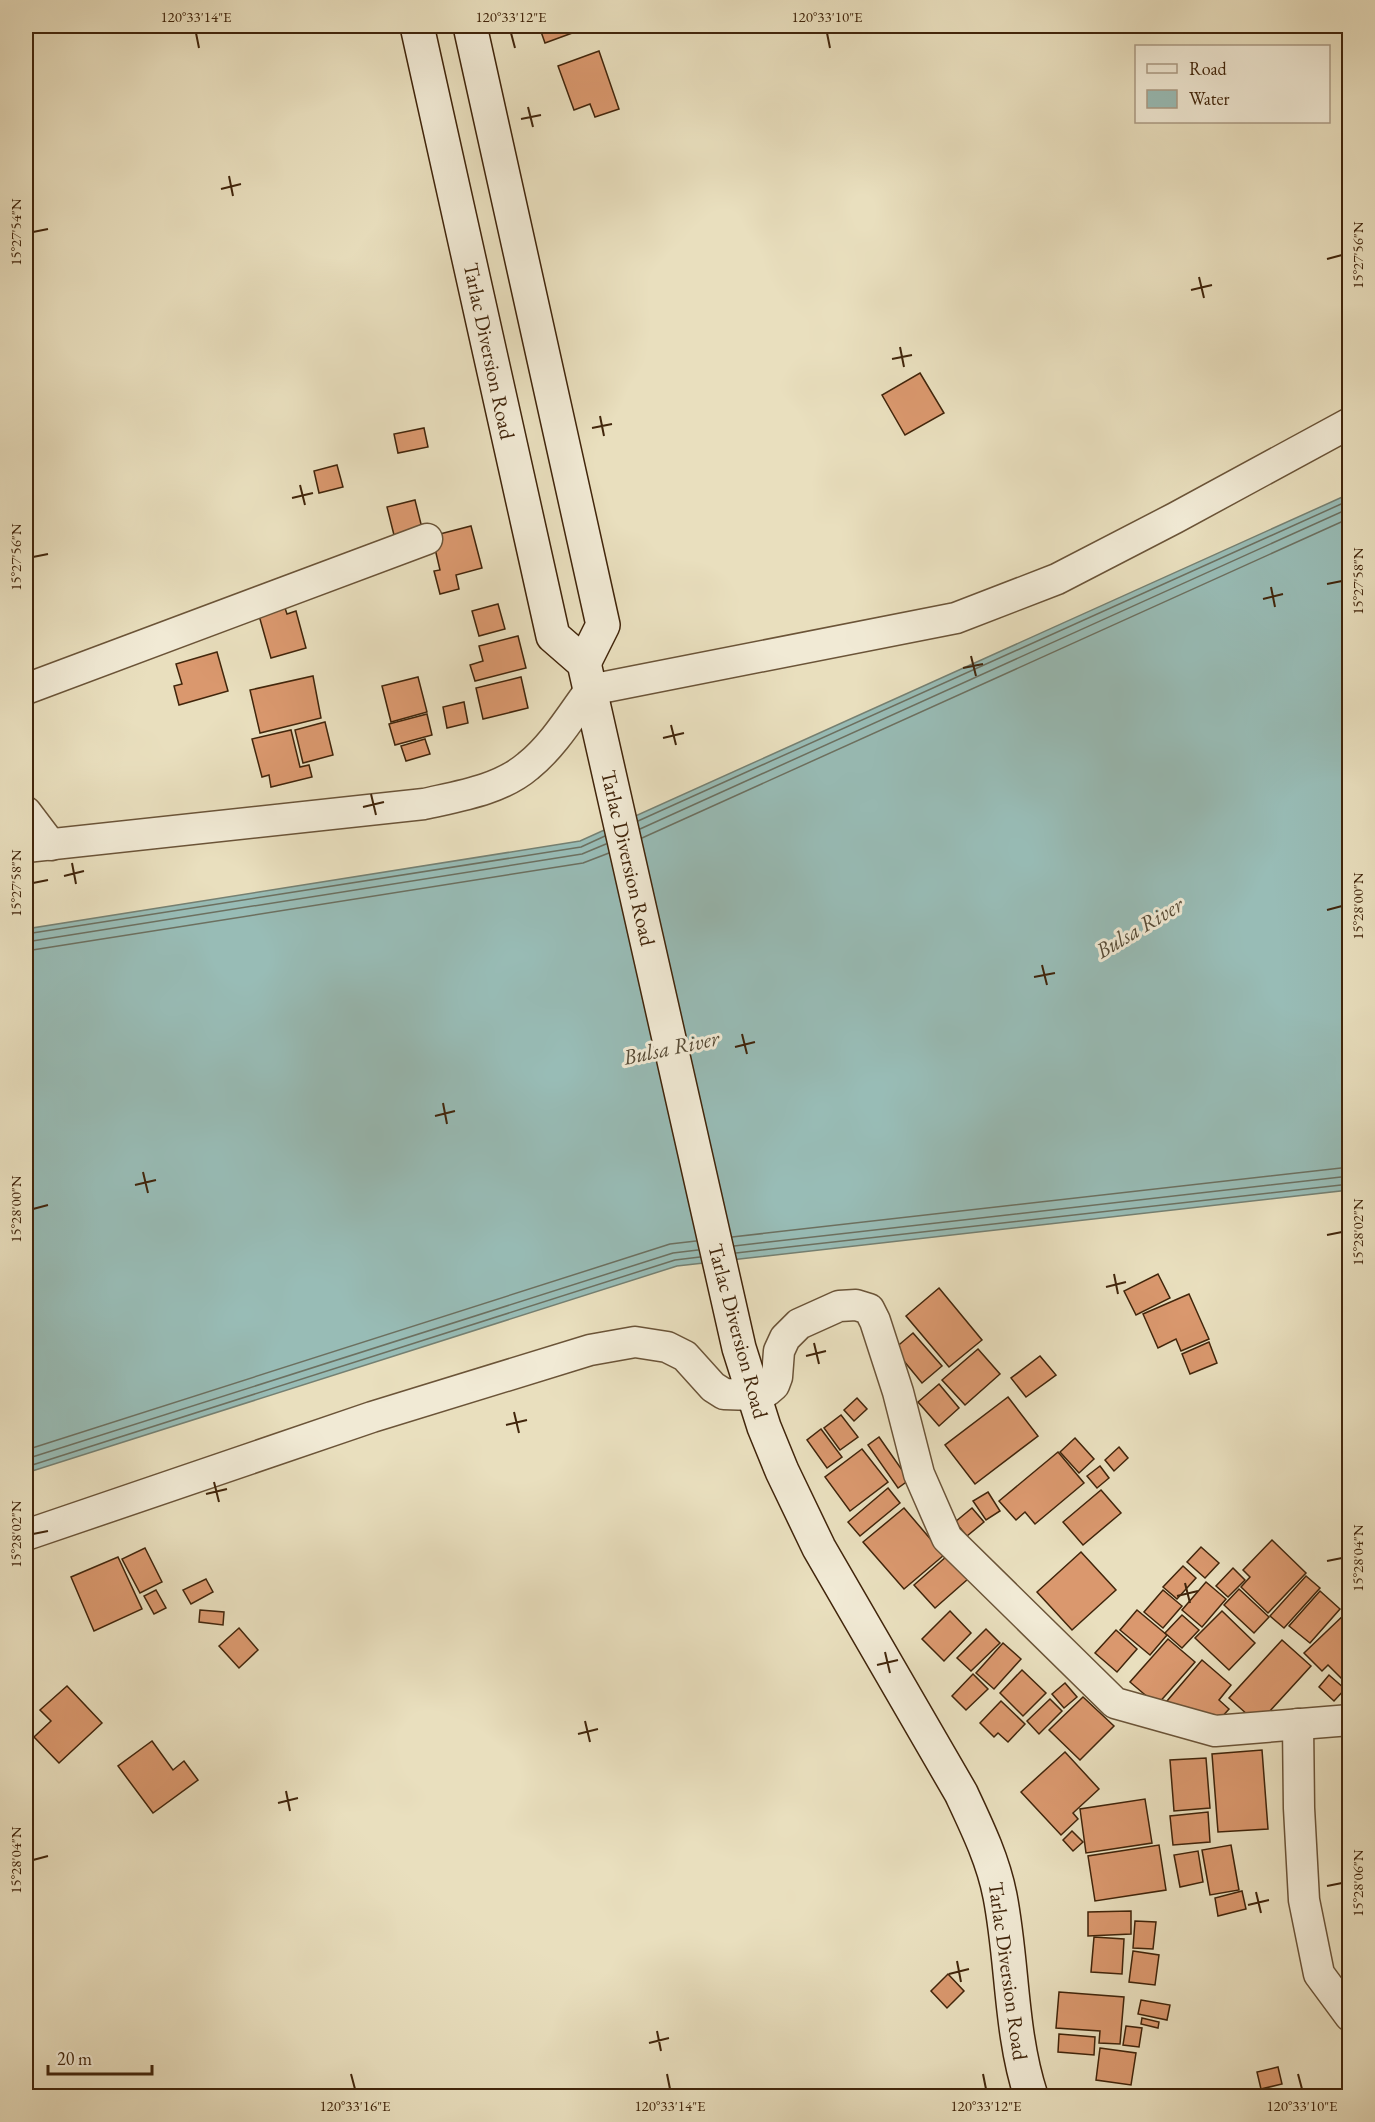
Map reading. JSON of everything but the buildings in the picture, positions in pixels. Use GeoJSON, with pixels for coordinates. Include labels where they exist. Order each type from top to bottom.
{"type":"FeatureCollection","features":[{"type":"Feature","properties":{"kind":"main road","name":"Tarlac Diversion Road"},"geometry":{"type":"LineString","coordinates":[[417,26],[553,636],[590,690],[739,1348],[753,1395],[782,1471],[819,1548],[961,1793],[980,1833],[1000,1896],[1022,2068],[1031,2097]]}},
{"type":"Feature","properties":{"kind":"main road"},"geometry":{"type":"LineString","coordinates":[[470,26],[603,625],[590,690]]}},
{"type":"Feature","properties":{"kind":"street"},"geometry":{"type":"LineString","coordinates":[[26,812],[38,846],[424,804],[464,795],[498,784],[528,767],[547,747],[590,690],[956,618],[1057,579],[1350,423]]}},
{"type":"Feature","properties":{"kind":"street"},"geometry":{"type":"LineString","coordinates":[[26,689],[427,540]]}},
{"type":"Feature","properties":{"kind":"street"},"geometry":{"type":"LineString","coordinates":[[26,1535],[372,1417],[590,1350],[635,1342],[667,1347],[685,1356],[713,1387],[724,1394],[753,1395],[766,1391],[774,1385],[777,1377],[779,1351],[785,1338],[799,1324],[839,1306],[856,1305],[869,1310],[875,1321],[898,1392],[919,1474],[947,1538],[1115,1703],[1215,1731],[1350,1720]]}},
{"type":"Feature","properties":{"kind":"street"},"geometry":{"type":"LineString","coordinates":[[1298,1724],[1299,1808],[1304,1900],[1319,1974],[1350,2016]]}},
{"type":"Feature","properties":{"kind":"water","name":"Bulsa River"},"geometry":{"type":"Polygon","coordinates":[[[1349,494],[1349,1190],[677,1266],[26,1473],[26,929],[580,841],[1349,494]]]}}]}
